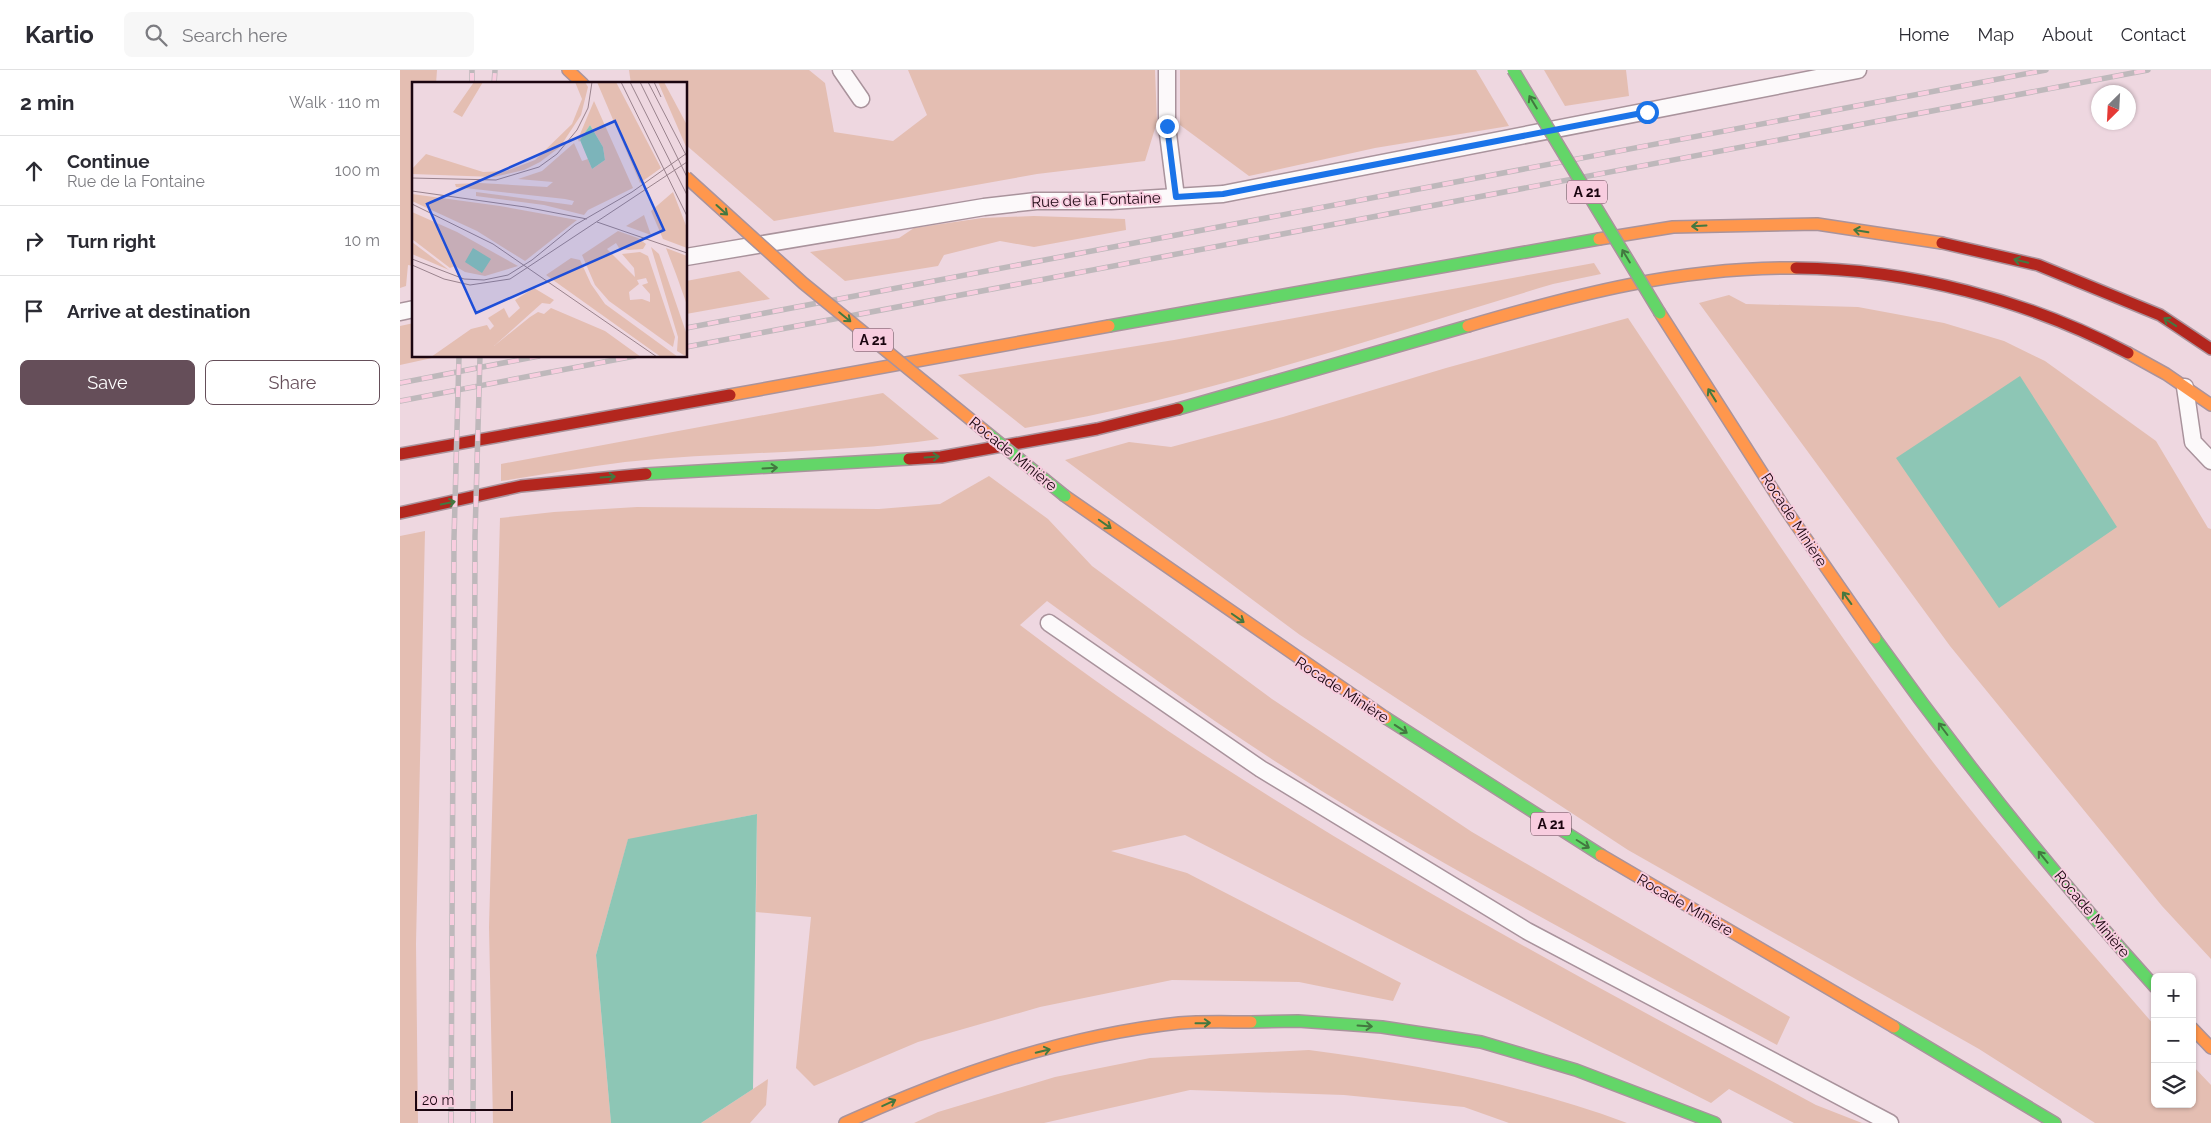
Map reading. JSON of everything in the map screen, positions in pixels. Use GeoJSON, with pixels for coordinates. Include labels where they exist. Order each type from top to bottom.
{"type":"FeatureCollection","features":[{"type":"Feature","properties":{"kind":"highway"},"geometry":{"type":"LineString","coordinates":[[568,70],[581,82]]}},
{"type":"Feature","properties":{"kind":"highway","name":"Rocade Minière"},"geometry":{"type":"LineString","coordinates":[[1513,70],[1660,313],[1822,563],[1892,661],[2044,858],[2151,982]]}},
{"type":"Feature","properties":{"kind":"highway","name":"Rocade Minière"},"geometry":{"type":"LineString","coordinates":[[688,179],[803,283],[1065,496],[1283,650],[1439,753],[1614,864],[1970,1070],[2055,1123]]}},
{"type":"Feature","properties":{"kind":"highway"},"geometry":{"type":"LineString","coordinates":[[400,454],[1550,247],[1673,227],[1817,224],[1956,245],[2038,265],[2160,315],[2211,350]]}},
{"type":"Feature","properties":{"kind":"highway"},"geometry":{"type":"LineString","coordinates":[[400,513],[521,486],[602,477],[941,457],[1096,429],[1198,404],[1570,296],[1710,271],[1816,268],[1875,274],[1952,290],[2027,310],[2114,346],[2185,387],[2211,405]]}},
{"type":"Feature","properties":{"kind":"highway"},"geometry":{"type":"LineString","coordinates":[[845,1123],[902,1097],[992,1063],[1102,1036],[1180,1023],[1298,1021],[1382,1027],[1481,1042],[1576,1070],[1716,1123]]}},
{"type":"Feature","properties":{"kind":"highway"},"geometry":{"type":"LineString","coordinates":[[2196,1032],[2211,1048]]}},
{"type":"Feature","properties":{"kind":"lane"},"geometry":{"type":"LineString","coordinates":[[841,70],[861,99]]}},
{"type":"Feature","properties":{"kind":"lane"},"geometry":{"type":"LineString","coordinates":[[1167,70],[1167,126],[1176,197]]}},
{"type":"Feature","properties":{"kind":"lane","name":"Rue de la Fontaine"},"geometry":{"type":"LineString","coordinates":[[688,257],[984,207],[1036,201],[1111,201],[1223,194],[1858,70]]}},
{"type":"Feature","properties":{"kind":"lane"},"geometry":{"type":"LineString","coordinates":[[2185,387],[2194,442],[2211,461]]}},
{"type":"Feature","properties":{"kind":"lane"},"geometry":{"type":"LineString","coordinates":[[1049,623],[1261,769],[1527,931],[1890,1123]]}},
{"type":"Feature","properties":{"kind":"shaded area"},"geometry":{"type":"Polygon","coordinates":[[[400,70],[437,70],[436,82],[412,82],[412,266],[408,265],[406,286],[400,288],[400,70]]]}},
{"type":"Feature","properties":{"kind":"shaded area"},"geometry":{"type":"Polygon","coordinates":[[[629,70],[809,70],[825,83],[834,132],[893,141],[927,115],[908,70],[1155,70],[1157,122],[1145,161],[1037,174],[774,221],[688,147],[688,82],[631,82],[629,70]]]}},
{"type":"Feature","properties":{"kind":"shaded area"},"geometry":{"type":"Polygon","coordinates":[[[1180,70],[1476,70],[1509,126],[1375,148],[1249,176],[1180,125],[1180,70]]]}},
{"type":"Feature","properties":{"kind":"shaded area"},"geometry":{"type":"Polygon","coordinates":[[[1544,70],[1626,70],[1629,96],[1565,106],[1544,70]]]}},
{"type":"Feature","properties":{"kind":"shaded area"},"geometry":{"type":"Polygon","coordinates":[[[1034,216],[1125,219],[1126,230],[1034,247],[1000,241],[944,255],[938,266],[845,281],[810,252],[899,238],[914,228],[982,218],[1034,216]]]}},
{"type":"Feature","properties":{"kind":"shaded area"},"geometry":{"type":"Polygon","coordinates":[[[1594,263],[1601,274],[1553,284],[1225,383],[1159,400],[1025,428],[958,375],[1174,340],[1594,263]]]}},
{"type":"Feature","properties":{"kind":"shaded area"},"geometry":{"type":"Polygon","coordinates":[[[739,271],[770,299],[688,314],[688,281],[739,271]]]}},
{"type":"Feature","properties":{"kind":"shaded area"},"geometry":{"type":"Polygon","coordinates":[[[1729,295],[1746,304],[1858,307],[1944,323],[2004,341],[2045,361],[2156,441],[2208,528],[2211,529],[2211,959],[2162,906],[1950,646],[1699,303],[1729,295]]]}},
{"type":"Feature","properties":{"kind":"shaded area"},"geometry":{"type":"Polygon","coordinates":[[[1628,318],[1801,576],[1908,729],[1997,843],[2151,1021],[2151,1108],[2196,1108],[2196,1069],[2211,1085],[2211,1123],[2095,1123],[1979,1049],[1628,850],[1300,635],[1065,460],[1129,442],[1171,447],[1283,417],[1446,368],[1628,318]]]}},
{"type":"Feature","properties":{"kind":"shaded area"},"geometry":{"type":"Polygon","coordinates":[[[412,323],[412,358],[432,358],[400,365],[400,326],[412,323]]]}},
{"type":"Feature","properties":{"kind":"shaded area"},"geometry":{"type":"Polygon","coordinates":[[[2020,376],[2117,527],[1999,608],[1896,458],[2020,376]]]}},
{"type":"Feature","properties":{"kind":"shaded area"},"geometry":{"type":"Polygon","coordinates":[[[883,393],[939,439],[821,450],[664,458],[594,466],[501,481],[501,464],[883,393]]]}},
{"type":"Feature","properties":{"kind":"shaded area"},"geometry":{"type":"Polygon","coordinates":[[[989,476],[1048,519],[1092,566],[1272,699],[1472,832],[1790,1017],[1777,1045],[1517,904],[1363,816],[1282,766],[1202,712],[1047,601],[1020,625],[1114,694],[1210,759],[1309,821],[1510,938],[1612,994],[1816,1105],[1862,1123],[1794,1123],[1729,1089],[1711,1103],[1185,835],[1111,851],[1187,873],[1401,983],[1393,1001],[1299,982],[1172,980],[1040,1007],[918,1042],[814,1086],[796,1068],[811,917],[756,912],[757,814],[628,840],[596,955],[611,1123],[493,1123],[489,927],[500,518],[554,512],[637,507],[879,509],[940,504],[989,476]]]}},
{"type":"Feature","properties":{"kind":"shaded area"},"geometry":{"type":"Polygon","coordinates":[[[425,531],[416,944],[418,1123],[400,1123],[400,536],[425,531]]]}},
{"type":"Feature","properties":{"kind":"shaded area"},"geometry":{"type":"Polygon","coordinates":[[[757,814],[753,1089],[701,1123],[611,1123],[596,955],[628,839],[757,814]]]}},
{"type":"Feature","properties":{"kind":"shaded area"},"geometry":{"type":"Polygon","coordinates":[[[1309,1050],[1430,1069],[1510,1087],[1627,1123],[1509,1123],[1464,1107],[1344,1095],[1190,1090],[1044,1123],[914,1123],[938,1112],[1055,1077],[1150,1058],[1309,1050]]]}},
{"type":"Feature","properties":{"kind":"shaded area"},"geometry":{"type":"Polygon","coordinates":[[[768,1079],[766,1105],[750,1123],[701,1123],[768,1079]]]}},
{"type":"Feature","properties":{"kind":"railway"},"geometry":{"type":"LineString","coordinates":[[472,70],[472,82]]}},
{"type":"Feature","properties":{"kind":"railway"},"geometry":{"type":"LineString","coordinates":[[494,82],[495,70]]}},
{"type":"Feature","properties":{"kind":"railway"},"geometry":{"type":"LineString","coordinates":[[688,328],[2046,70]]}},
{"type":"Feature","properties":{"kind":"railway"},"geometry":{"type":"LineString","coordinates":[[688,347],[2148,70]]}},
{"type":"Feature","properties":{"kind":"railway"},"geometry":{"type":"LineString","coordinates":[[451,1123],[454,539],[459,358]]}},
{"type":"Feature","properties":{"kind":"railway"},"geometry":{"type":"LineString","coordinates":[[473,1123],[475,536],[480,358]]}},
{"type":"Feature","properties":{"kind":"railway"},"geometry":{"type":"LineString","coordinates":[[400,383],[529,358]]}},
{"type":"Feature","properties":{"kind":"railway"},"geometry":{"type":"LineString","coordinates":[[400,401],[625,358]]}},
{"type":"Feature","properties":{"kind":"traffic: fast"},"geometry":{"type":"LineString","coordinates":[[1513,70],[1660,313]]}},
{"type":"Feature","properties":{"kind":"traffic: fast"},"geometry":{"type":"LineString","coordinates":[[1109,326],[1599,239]]}},
{"type":"Feature","properties":{"kind":"traffic: fast"},"geometry":{"type":"LineString","coordinates":[[1178,409],[1468,326]]}},
{"type":"Feature","properties":{"kind":"traffic: fast"},"geometry":{"type":"LineString","coordinates":[[986,432],[1065,496]]}},
{"type":"Feature","properties":{"kind":"traffic: fast"},"geometry":{"type":"LineString","coordinates":[[646,474],[909,459]]}},
{"type":"Feature","properties":{"kind":"traffic: fast"},"geometry":{"type":"LineString","coordinates":[[1875,638],[2010,817],[2081,903],[2151,982]]}},
{"type":"Feature","properties":{"kind":"traffic: fast"},"geometry":{"type":"LineString","coordinates":[[1386,718],[1601,855]]}},
{"type":"Feature","properties":{"kind":"traffic: fast"},"geometry":{"type":"LineString","coordinates":[[1251,1022],[1298,1021],[1382,1027],[1481,1042],[1576,1070],[1715,1123]]}},
{"type":"Feature","properties":{"kind":"traffic: fast"},"geometry":{"type":"LineString","coordinates":[[1894,1027],[2055,1123]]}},
{"type":"Feature","properties":{"kind":"traffic: slow"},"geometry":{"type":"LineString","coordinates":[[568,70],[581,82]]}},
{"type":"Feature","properties":{"kind":"traffic: slow"},"geometry":{"type":"LineString","coordinates":[[688,179],[803,283],[986,432]]}},
{"type":"Feature","properties":{"kind":"traffic: slow"},"geometry":{"type":"LineString","coordinates":[[1599,239],[1673,227],[1817,224],[1942,243]]}},
{"type":"Feature","properties":{"kind":"traffic: slow"},"geometry":{"type":"LineString","coordinates":[[1468,326],[1589,293],[1670,277],[1753,269],[1796,268]]}},
{"type":"Feature","properties":{"kind":"traffic: slow"},"geometry":{"type":"LineString","coordinates":[[1660,313],[1784,507],[1875,638]]}},
{"type":"Feature","properties":{"kind":"traffic: slow"},"geometry":{"type":"LineString","coordinates":[[730,395],[1109,326]]}},
{"type":"Feature","properties":{"kind":"traffic: slow"},"geometry":{"type":"LineString","coordinates":[[2128,353],[2166,374],[2211,405]]}},
{"type":"Feature","properties":{"kind":"traffic: slow"},"geometry":{"type":"LineString","coordinates":[[1065,496],[1386,718]]}},
{"type":"Feature","properties":{"kind":"traffic: slow"},"geometry":{"type":"LineString","coordinates":[[1601,855],[1894,1027]]}},
{"type":"Feature","properties":{"kind":"traffic: slow"},"geometry":{"type":"LineString","coordinates":[[845,1123],[885,1105],[966,1074],[1008,1060],[1092,1037],[1179,1023],[1251,1022]]}},
{"type":"Feature","properties":{"kind":"traffic: slow"},"geometry":{"type":"LineString","coordinates":[[2196,1032],[2211,1048]]}},
{"type":"Feature","properties":{"kind":"traffic: jam"},"geometry":{"type":"LineString","coordinates":[[1942,243],[2038,265],[2160,315],[2211,349]]}},
{"type":"Feature","properties":{"kind":"traffic: jam"},"geometry":{"type":"LineString","coordinates":[[1796,268],[1882,274],[1925,281],[1967,291],[2009,303],[2050,318],[2128,353]]}},
{"type":"Feature","properties":{"kind":"traffic: jam"},"geometry":{"type":"LineString","coordinates":[[400,454],[730,395]]}},
{"type":"Feature","properties":{"kind":"traffic: jam"},"geometry":{"type":"LineString","coordinates":[[909,459],[941,457],[1097,429],[1178,409]]}},
{"type":"Feature","properties":{"kind":"traffic: jam"},"geometry":{"type":"LineString","coordinates":[[400,513],[521,486],[646,474]]}},
{"type":"Feature","properties":{"kind":"route"},"geometry":{"type":"LineString","coordinates":[[1167,126],[1176,197],[1223,194],[1647,112]]}}]}
